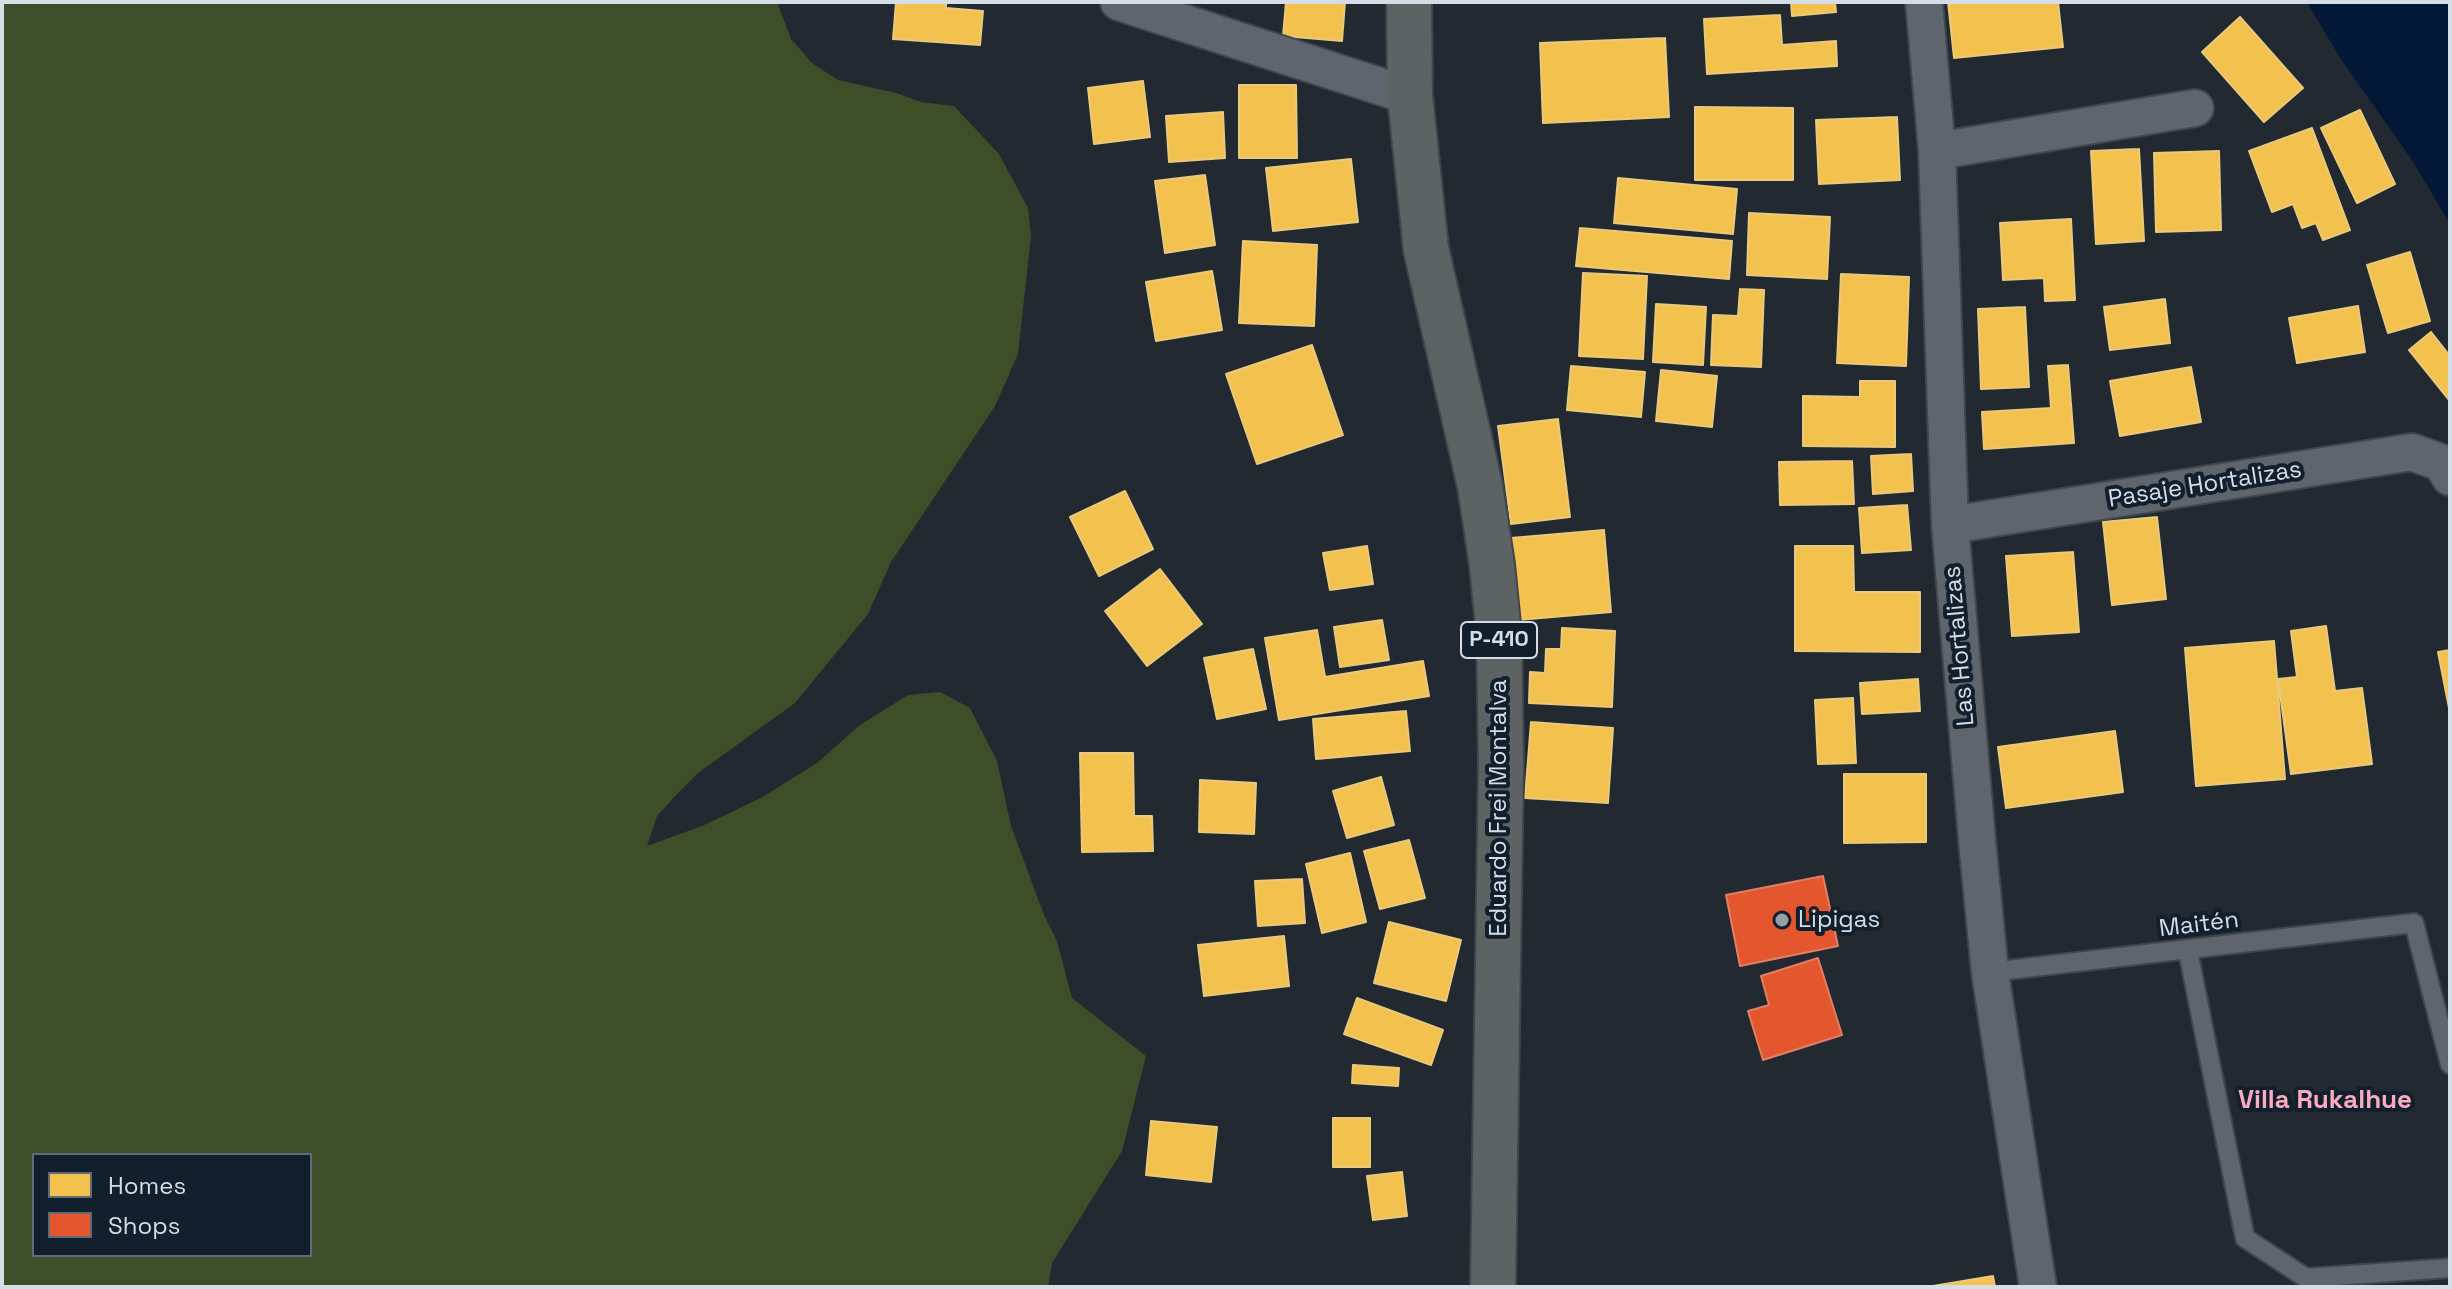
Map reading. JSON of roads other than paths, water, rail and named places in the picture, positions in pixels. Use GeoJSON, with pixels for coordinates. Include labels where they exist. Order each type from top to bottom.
{"type":"FeatureCollection","features":[{"type":"Feature","properties":{"kind":"main road","name":"Eduardo Frei Montalva"},"geometry":{"type":"LineString","coordinates":[[1409,2],[1410,96],[1426,249],[1480,486],[1499,635],[1501,779],[1493,1287]]}},
{"type":"Feature","properties":{"kind":"street"},"geometry":{"type":"LineString","coordinates":[[1119,2],[1410,96]]}},
{"type":"Feature","properties":{"kind":"street","name":"Las Hortalizas"},"geometry":{"type":"LineString","coordinates":[[1924,2],[1937,151],[1950,525],[1990,972],[2038,1287]]}},
{"type":"Feature","properties":{"kind":"street"},"geometry":{"type":"LineString","coordinates":[[1937,151],[2195,108]]}},
{"type":"Feature","properties":{"kind":"street","name":"Pasaje Hortalizas"},"geometry":{"type":"LineString","coordinates":[[1950,525],[2412,452],[2442,463],[2450,477]]}},
{"type":"Feature","properties":{"kind":"lane","name":"Maitén"},"geometry":{"type":"LineString","coordinates":[[1990,972],[2414,923],[2450,1064]]}},
{"type":"Feature","properties":{"kind":"lane"},"geometry":{"type":"LineString","coordinates":[[2188,951],[2245,1238],[2306,1278],[2450,1268]]}},
{"type":"Feature","properties":{"kind":"water"},"geometry":{"type":"Polygon","coordinates":[[[2307,2],[2450,2],[2450,224],[2412,160],[2340,58],[2307,2]]]}},
{"type":"Feature","properties":{"kind":"place","name":"Lipigas"},"geometry":{"type":"Point","coordinates":[1782,920]}},
{"type":"Feature","properties":{"kind":"district","name":"Villa Rukalhue"},"geometry":{"type":"Point","coordinates":[2325,1101]}}]}
